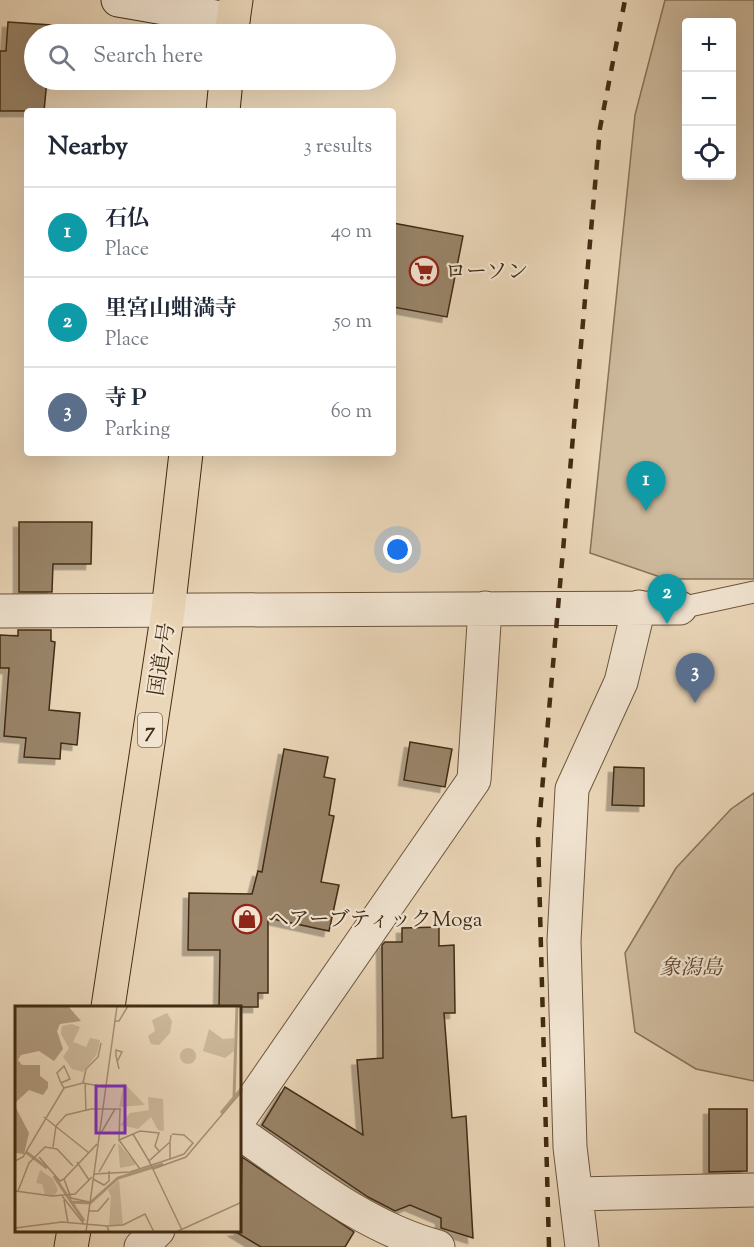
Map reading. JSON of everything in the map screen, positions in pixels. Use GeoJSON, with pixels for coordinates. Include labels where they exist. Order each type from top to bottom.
{"type":"FeatureCollection","features":[{"type":"Feature","properties":{"kind":"highway"},"geometry":{"type":"LineString","coordinates":[[223,108],[225,90]]}},
{"type":"Feature","properties":{"kind":"highway","name":"国道7号"},"geometry":{"type":"LineString","coordinates":[[108,1006],[168,611],[186,456]]}},
{"type":"Feature","properties":{"kind":"highway"},"geometry":{"type":"LineString","coordinates":[[71,1247],[74,1232]]}},
{"type":"Feature","properties":{"kind":"street"},"geometry":{"type":"LineString","coordinates":[[118,0],[233,18]]}},
{"type":"Feature","properties":{"kind":"street"},"geometry":{"type":"LineString","coordinates":[[582,1247],[570,1147],[564,941],[572,789],[621,682],[639,607]]}},
{"type":"Feature","properties":{"kind":"street"},"geometry":{"type":"LineString","coordinates":[[242,1115],[474,780],[485,608]]}},
{"type":"Feature","properties":{"kind":"street"},"geometry":{"type":"LineString","coordinates":[[0,611],[680,608]]}},
{"type":"Feature","properties":{"kind":"street"},"geometry":{"type":"LineString","coordinates":[[242,1134],[365,1218],[419,1242],[438,1247]]}},
{"type":"Feature","properties":{"kind":"street"},"geometry":{"type":"LineString","coordinates":[[576,1194],[754,1190]]}},
{"type":"Feature","properties":{"kind":"street"},"geometry":{"type":"LineString","coordinates":[[141,1247],[156,1232]]}},
{"type":"Feature","properties":{"kind":"lane"},"geometry":{"type":"LineString","coordinates":[[680,608],[754,592]]}},
{"type":"Feature","properties":{"kind":"green space"},"geometry":{"type":"Polygon","coordinates":[[[665,0],[754,0],[754,579],[666,579],[590,553],[635,115],[665,0]]]}},
{"type":"Feature","properties":{"kind":"green space","name":"象潟島"},"geometry":{"type":"Polygon","coordinates":[[[754,793],[754,1081],[696,1069],[635,1032],[625,953],[676,868],[731,809],[754,793]]]}},
{"type":"Feature","properties":{"kind":"building"},"geometry":{"type":"Polygon","coordinates":[[[8,22],[37,24],[24,24],[24,90],[46,90],[44,108],[0,111],[0,51],[6,51],[8,22]]]}},
{"type":"Feature","properties":{"kind":"building","name":"ローソン"},"geometry":{"type":"Polygon","coordinates":[[[396,224],[463,236],[447,317],[396,308],[396,224]]]}},
{"type":"Feature","properties":{"kind":"building"},"geometry":{"type":"Polygon","coordinates":[[[19,522],[92,522],[91,564],[53,564],[52,592],[19,592],[19,522]]]}},
{"type":"Feature","properties":{"kind":"building"},"geometry":{"type":"Polygon","coordinates":[[[18,630],[51,630],[51,641],[55,642],[49,710],[80,713],[77,745],[61,743],[60,759],[24,757],[26,738],[4,736],[9,668],[0,668],[0,635],[18,636],[18,630]]]}},
{"type":"Feature","properties":{"kind":"building"},"geometry":{"type":"Polygon","coordinates":[[[410,742],[452,749],[445,787],[404,780],[410,742]]]}},
{"type":"Feature","properties":{"kind":"building"},"geometry":{"type":"Polygon","coordinates":[[[284,749],[328,757],[324,777],[335,779],[329,815],[334,816],[321,882],[339,885],[329,931],[268,918],[268,993],[258,993],[258,1007],[219,1006],[220,950],[188,950],[189,893],[252,894],[258,871],[262,872],[284,749]]]}},
{"type":"Feature","properties":{"kind":"building"},"geometry":{"type":"Polygon","coordinates":[[[614,767],[644,768],[644,806],[612,805],[614,767]]]}},
{"type":"Feature","properties":{"kind":"building"},"geometry":{"type":"Polygon","coordinates":[[[439,927],[439,946],[454,945],[455,1013],[444,1013],[452,1118],[466,1116],[473,1238],[441,1228],[441,1218],[410,1205],[395,1211],[368,1197],[262,1125],[285,1087],[363,1135],[357,1060],[383,1058],[382,945],[385,942],[402,942],[402,928],[439,927]]]}},
{"type":"Feature","properties":{"kind":"building"},"geometry":{"type":"Polygon","coordinates":[[[709,1109],[747,1109],[747,1171],[709,1172],[709,1109]]]}},
{"type":"Feature","properties":{"kind":"building"},"geometry":{"type":"Polygon","coordinates":[[[242,1157],[354,1232],[345,1247],[261,1247],[236,1232],[242,1232],[242,1157]]]}},
{"type":"Feature","properties":{"kind":"railway"},"geometry":{"type":"LineString","coordinates":[[549,1247],[538,836],[600,128],[625,0]]}},
{"type":"Feature","properties":{"kind":"place","name":"ローソン"},"geometry":{"type":"Point","coordinates":[424,271]}},
{"type":"Feature","properties":{"kind":"place","name":"石仏"},"geometry":{"type":"Point","coordinates":[646,511]}},
{"type":"Feature","properties":{"kind":"place","name":"里宮山蚶満寺"},"geometry":{"type":"Point","coordinates":[667,624]}},
{"type":"Feature","properties":{"kind":"place","name":"寺Ｐ"},"geometry":{"type":"Point","coordinates":[695,703]}},
{"type":"Feature","properties":{"kind":"place","name":"ヘアーブティックMoga"},"geometry":{"type":"Point","coordinates":[247,919]}}]}
